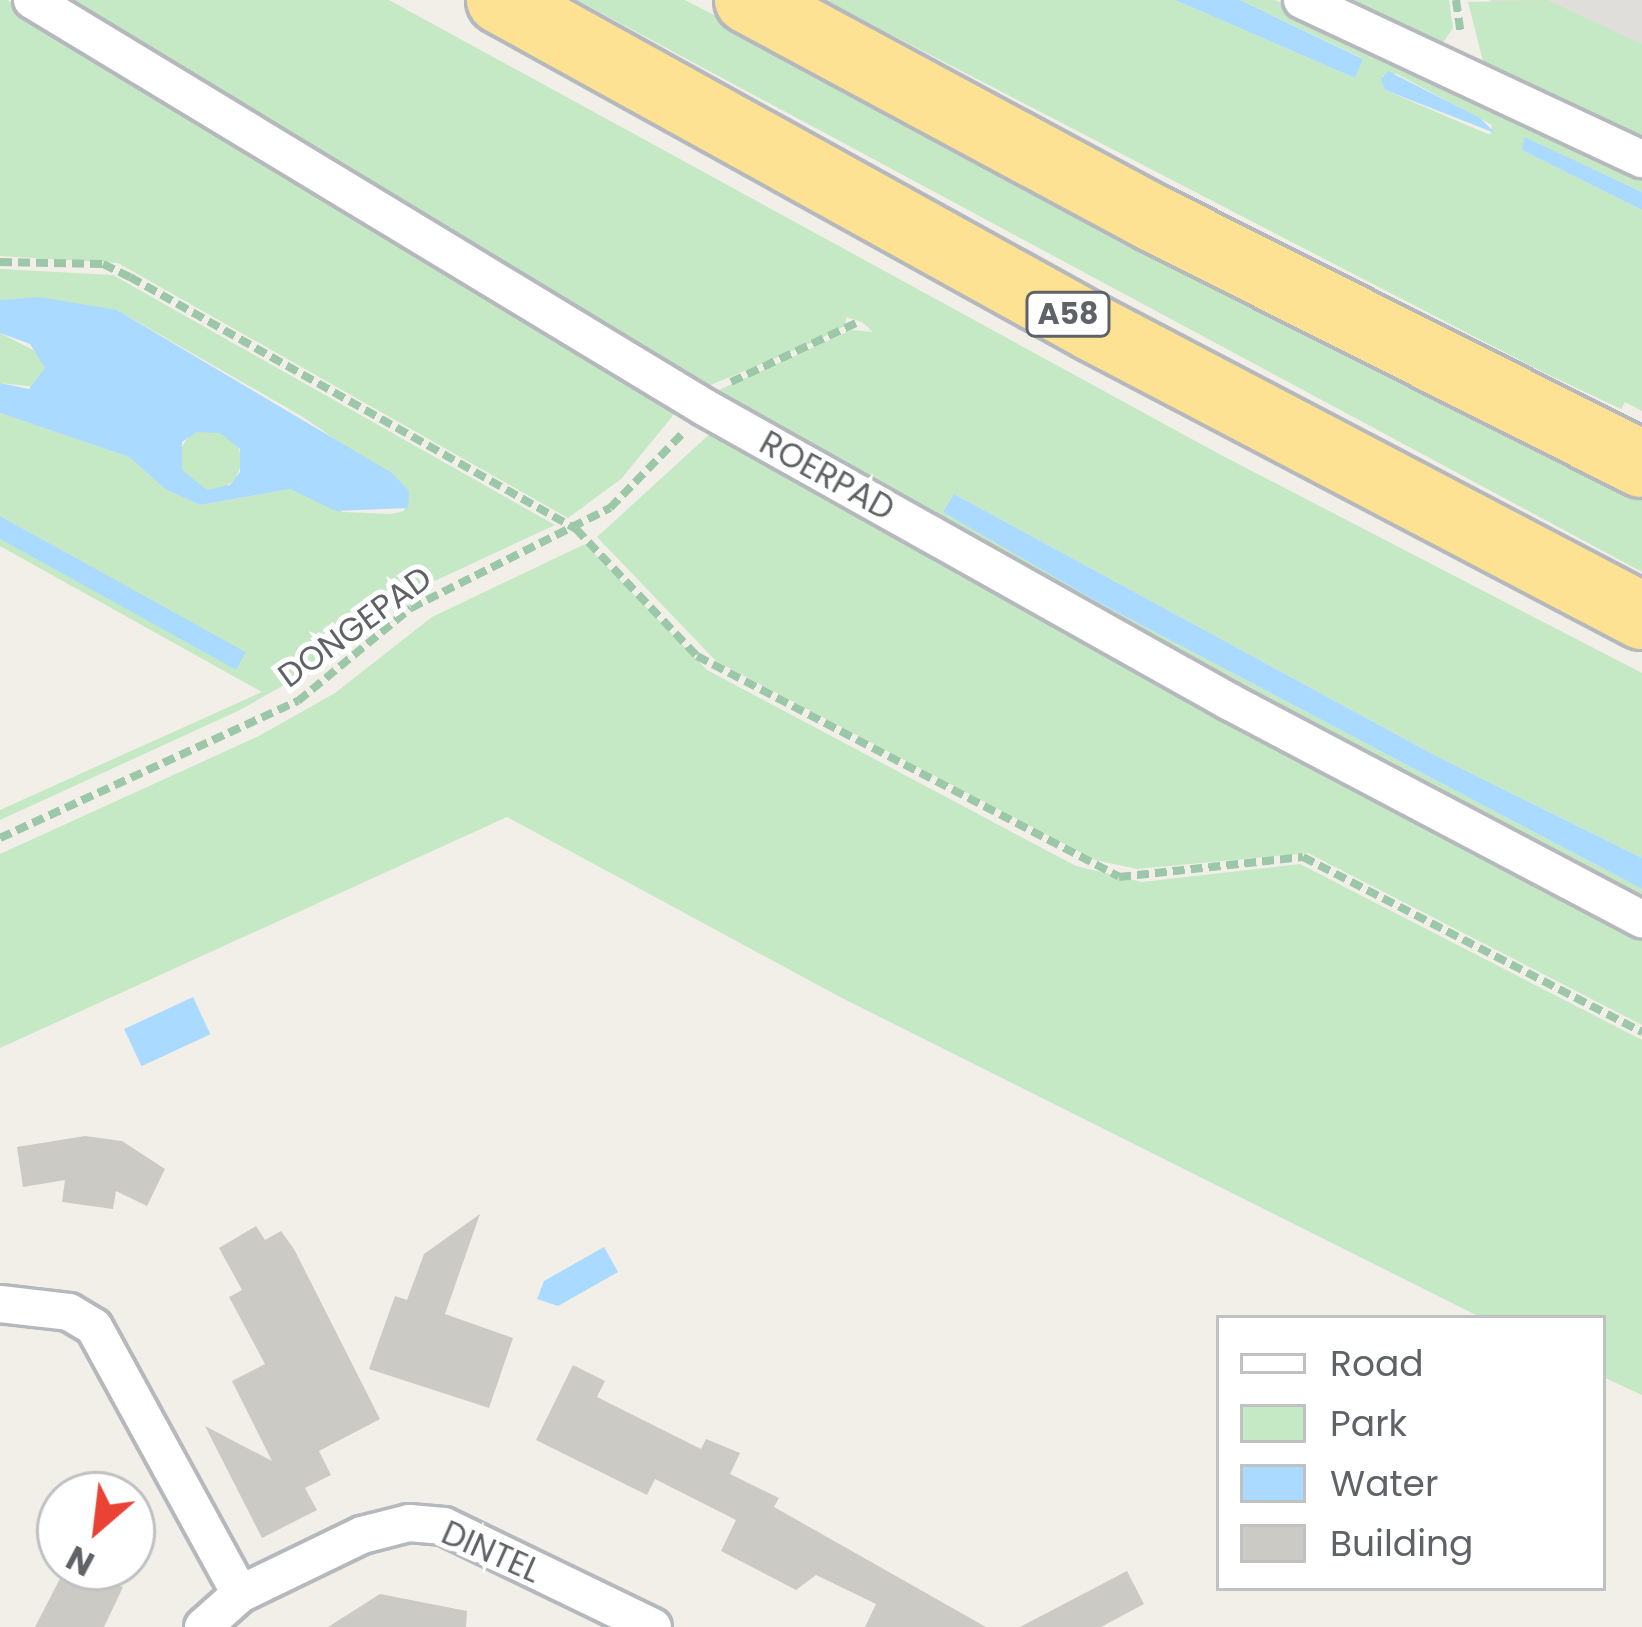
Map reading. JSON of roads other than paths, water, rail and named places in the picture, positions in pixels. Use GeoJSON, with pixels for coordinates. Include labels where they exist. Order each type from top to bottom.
{"type":"FeatureCollection","features":[{"type":"Feature","properties":{"kind":"highway","name":"A58"},"geometry":{"type":"LineString","coordinates":[[500,0],[1093,328],[1642,616]]}},
{"type":"Feature","properties":{"kind":"highway"},"geometry":{"type":"LineString","coordinates":[[748,0],[1155,219],[1642,464]]}},
{"type":"Feature","properties":{"kind":"street","name":"ROERPAD"},"geometry":{"type":"LineString","coordinates":[[32,0],[1230,702],[1642,919]]}},
{"type":"Feature","properties":{"kind":"street"},"geometry":{"type":"LineString","coordinates":[[1302,0],[1642,159]]}},
{"type":"Feature","properties":{"kind":"street"},"geometry":{"type":"LineString","coordinates":[[0,1304],[69,1312],[94,1327],[240,1594]]}},
{"type":"Feature","properties":{"kind":"street","name":"DINTEL"},"geometry":{"type":"LineString","coordinates":[[202,1627],[240,1594],[362,1535],[426,1524],[653,1627]]}},
{"type":"Feature","properties":{"kind":"water"},"geometry":{"type":"Polygon","coordinates":[[[1175,0],[1240,0],[1363,59],[1355,78],[1175,0]]]}},
{"type":"Feature","properties":{"kind":"water"},"geometry":{"type":"Polygon","coordinates":[[[1388,71],[1480,118],[1495,133],[1385,90],[1381,79],[1388,71]]]}},
{"type":"Feature","properties":{"kind":"water"},"geometry":{"type":"Polygon","coordinates":[[[1524,137],[1642,192],[1642,210],[1522,150],[1524,137]]]}},
{"type":"Feature","properties":{"kind":"water"},"geometry":{"type":"Polygon","coordinates":[[[39,297],[117,310],[392,473],[409,491],[408,508],[336,511],[290,489],[200,505],[165,489],[129,457],[0,413],[0,383],[29,389],[45,368],[30,344],[0,333],[0,300],[39,297]],[[197,432],[182,442],[182,470],[207,490],[230,485],[240,472],[240,449],[220,433],[197,432]]]}},
{"type":"Feature","properties":{"kind":"water"},"geometry":{"type":"Polygon","coordinates":[[[954,494],[1438,757],[1642,858],[1642,889],[1094,600],[943,512],[954,494]]]}},
{"type":"Feature","properties":{"kind":"water"},"geometry":{"type":"Polygon","coordinates":[[[0,516],[246,652],[236,670],[0,539],[0,516]]]}},
{"type":"Feature","properties":{"kind":"water"},"geometry":{"type":"Polygon","coordinates":[[[193,997],[210,1034],[141,1066],[124,1029],[193,997]]]}},
{"type":"Feature","properties":{"kind":"water"},"geometry":{"type":"Polygon","coordinates":[[[604,1247],[618,1272],[558,1306],[537,1299],[544,1281],[604,1247]]]}}]}
